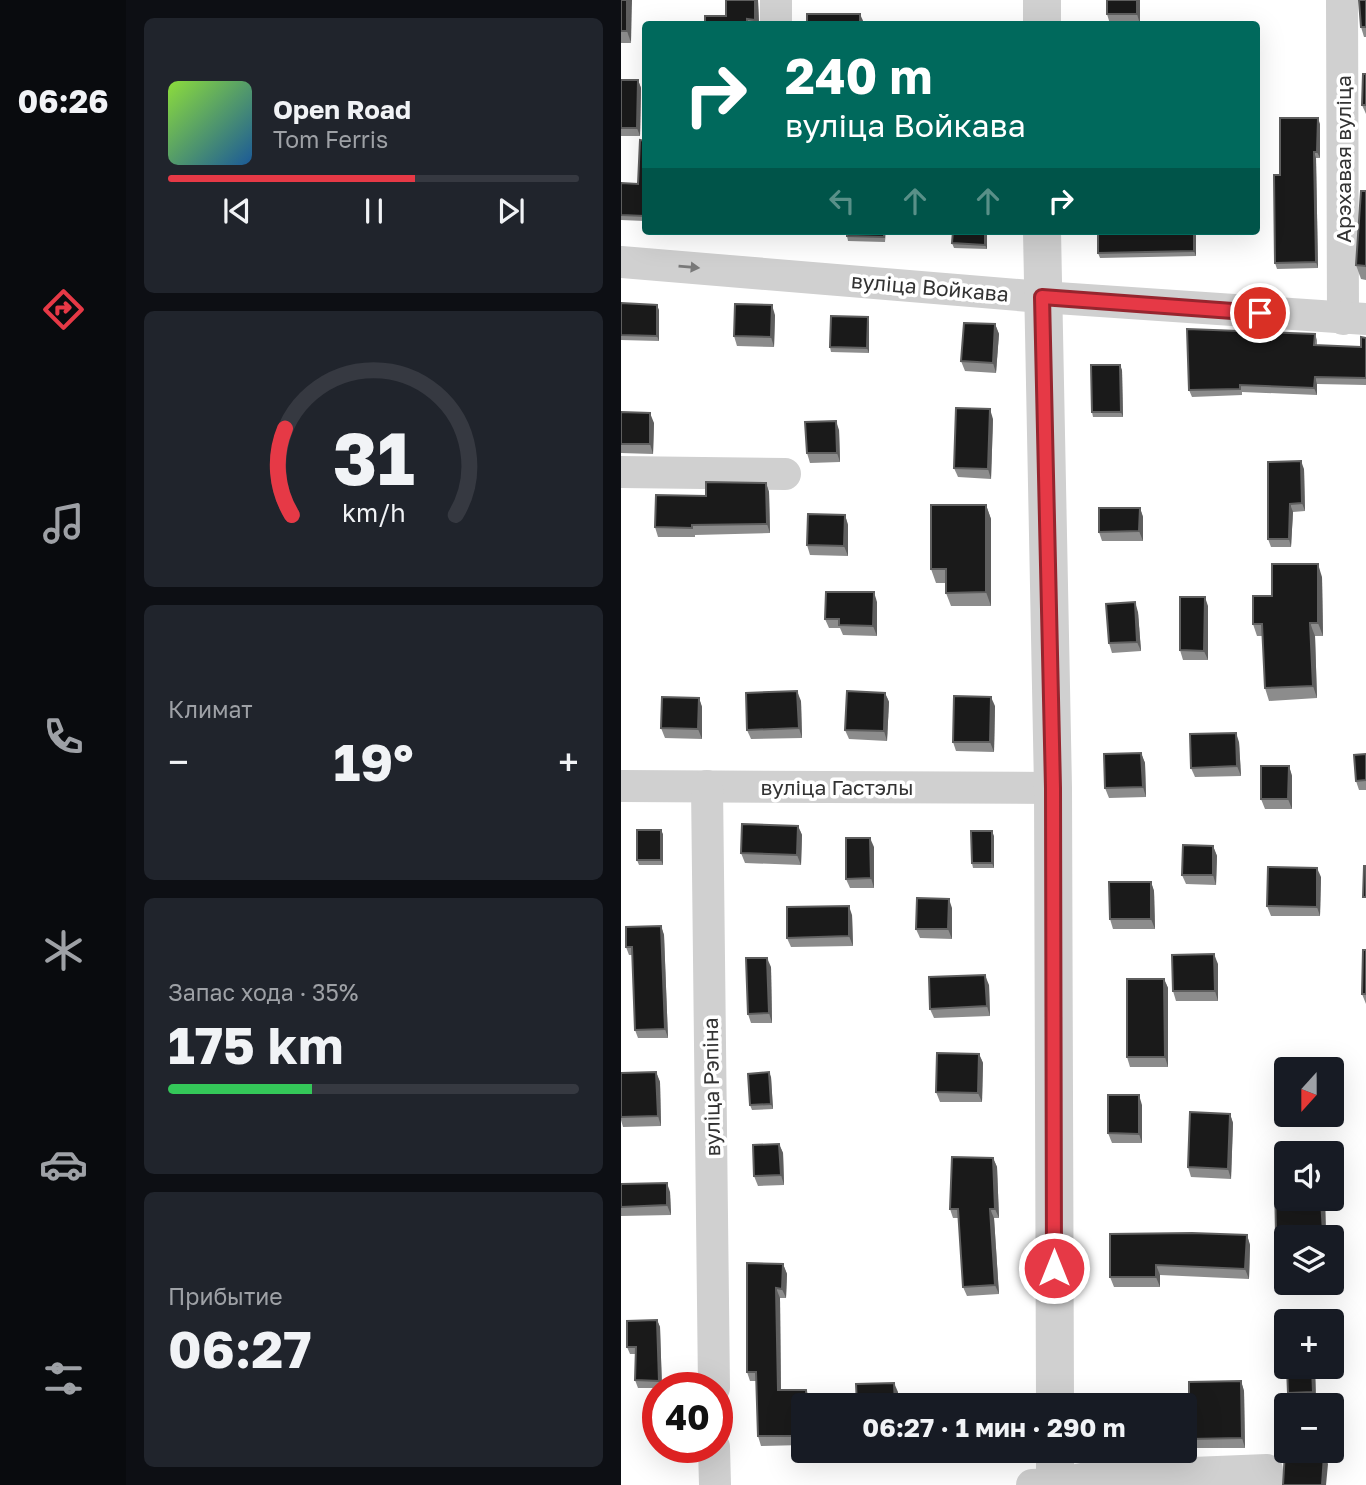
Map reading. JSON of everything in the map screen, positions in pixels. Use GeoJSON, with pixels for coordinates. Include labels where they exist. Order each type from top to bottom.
{"type":"FeatureCollection","features":[{"type":"Feature","properties":{"kind":"street"},"geometry":{"type":"LineString","coordinates":[[776,0],[776,21]]}},
{"type":"Feature","properties":{"kind":"street"},"geometry":{"type":"LineString","coordinates":[[1042,0],[1042,21]]}},
{"type":"Feature","properties":{"kind":"street","name":"Арэхавая вуліца"},"geometry":{"type":"LineString","coordinates":[[1342,0],[1354,319]]}},
{"type":"Feature","properties":{"kind":"street"},"geometry":{"type":"LineString","coordinates":[[1042,235],[1053,788],[1055,1393]]}},
{"type":"Feature","properties":{"kind":"street","name":"вуліца Войкава"},"geometry":{"type":"LineString","coordinates":[[621,262],[1042,297],[1354,319]]}},
{"type":"Feature","properties":{"kind":"street"},"geometry":{"type":"LineString","coordinates":[[621,471],[785,474]]}},
{"type":"Feature","properties":{"kind":"street","name":"вуліца Гастэлы"},"geometry":{"type":"LineString","coordinates":[[621,786],[1053,788]]}},
{"type":"Feature","properties":{"kind":"street","name":"вуліца Рэпіна"},"geometry":{"type":"LineString","coordinates":[[707,786],[714,1372]]}},
{"type":"Feature","properties":{"kind":"street"},"geometry":{"type":"LineString","coordinates":[[714,1463],[715,1485]]}},
{"type":"Feature","properties":{"kind":"street"},"geometry":{"type":"LineString","coordinates":[[1055,1463],[1055,1485]]}},
{"type":"Feature","properties":{"kind":"street"},"geometry":{"type":"LineString","coordinates":[[1032,1485],[1055,1485],[1093,1477],[1267,1470],[1267,1485]]}},
{"type":"Feature","properties":{"kind":"building"},"geometry":{"type":"Polygon","coordinates":[[[621,0],[627,0],[627,31],[621,31],[621,0]]]}},
{"type":"Feature","properties":{"kind":"building"},"geometry":{"type":"Polygon","coordinates":[[[726,0],[755,0],[755,20],[705,21],[705,16],[726,16],[726,0]]]}},
{"type":"Feature","properties":{"kind":"building"},"geometry":{"type":"Polygon","coordinates":[[[1107,0],[1137,0],[1137,14],[1107,14],[1107,0]]]}},
{"type":"Feature","properties":{"kind":"building"},"geometry":{"type":"Polygon","coordinates":[[[1359,0],[1366,0],[1366,27],[1361,27],[1359,0]]]}},
{"type":"Feature","properties":{"kind":"building"},"geometry":{"type":"Polygon","coordinates":[[[807,14],[860,14],[860,21],[807,21],[807,14]]]}},
{"type":"Feature","properties":{"kind":"building"},"geometry":{"type":"Polygon","coordinates":[[[1363,74],[1366,74],[1366,105],[1362,105],[1363,74]]]}},
{"type":"Feature","properties":{"kind":"building"},"geometry":{"type":"Polygon","coordinates":[[[621,80],[638,80],[637,128],[621,128],[621,80]]]}},
{"type":"Feature","properties":{"kind":"building"},"geometry":{"type":"Polygon","coordinates":[[[1280,118],[1318,118],[1317,152],[1314,152],[1316,262],[1275,263],[1274,175],[1280,175],[1280,118]]]}},
{"type":"Feature","properties":{"kind":"building"},"geometry":{"type":"Polygon","coordinates":[[[640,140],[642,216],[621,215],[621,183],[638,184],[640,140]]]}},
{"type":"Feature","properties":{"kind":"building"},"geometry":{"type":"Polygon","coordinates":[[[1361,191],[1366,191],[1366,266],[1356,265],[1361,191]]]}},
{"type":"Feature","properties":{"kind":"building"},"geometry":{"type":"Polygon","coordinates":[[[884,235],[884,237],[847,236],[884,235]]]}},
{"type":"Feature","properties":{"kind":"building"},"geometry":{"type":"Polygon","coordinates":[[[953,235],[985,235],[985,245],[952,243],[953,235]]]}},
{"type":"Feature","properties":{"kind":"building"},"geometry":{"type":"Polygon","coordinates":[[[1098,235],[1194,235],[1194,251],[1098,253],[1098,235]]]}},
{"type":"Feature","properties":{"kind":"building"},"geometry":{"type":"Polygon","coordinates":[[[621,303],[657,305],[657,336],[621,335],[621,303]]]}},
{"type":"Feature","properties":{"kind":"building"},"geometry":{"type":"Polygon","coordinates":[[[735,304],[772,305],[771,337],[734,336],[735,304]]]}},
{"type":"Feature","properties":{"kind":"building"},"geometry":{"type":"Polygon","coordinates":[[[831,316],[868,317],[867,348],[830,347],[831,316]]]}},
{"type":"Feature","properties":{"kind":"building"},"geometry":{"type":"Polygon","coordinates":[[[964,323],[995,324],[993,363],[961,361],[964,323]]]}},
{"type":"Feature","properties":{"kind":"building"},"geometry":{"type":"Polygon","coordinates":[[[1187,329],[1315,334],[1314,345],[1361,347],[1361,337],[1366,338],[1366,378],[1315,377],[1314,388],[1240,385],[1240,389],[1189,390],[1187,329]]]}},
{"type":"Feature","properties":{"kind":"building"},"geometry":{"type":"Polygon","coordinates":[[[1091,365],[1120,365],[1121,412],[1092,412],[1091,365]]]}},
{"type":"Feature","properties":{"kind":"building"},"geometry":{"type":"Polygon","coordinates":[[[956,408],[990,409],[988,469],[954,468],[956,408]]]}},
{"type":"Feature","properties":{"kind":"building"},"geometry":{"type":"Polygon","coordinates":[[[621,412],[650,413],[650,444],[621,444],[621,412]]]}},
{"type":"Feature","properties":{"kind":"building"},"geometry":{"type":"Polygon","coordinates":[[[836,421],[837,453],[807,453],[805,422],[836,421]]]}},
{"type":"Feature","properties":{"kind":"building"},"geometry":{"type":"Polygon","coordinates":[[[1301,461],[1302,503],[1290,504],[1289,539],[1268,539],[1268,462],[1301,461]]]}},
{"type":"Feature","properties":{"kind":"building"},"geometry":{"type":"Polygon","coordinates":[[[706,482],[766,483],[767,524],[655,527],[656,495],[706,496],[706,482]]]}},
{"type":"Feature","properties":{"kind":"building"},"geometry":{"type":"Polygon","coordinates":[[[931,505],[986,505],[986,592],[946,593],[946,569],[931,569],[931,505]]]}},
{"type":"Feature","properties":{"kind":"building"},"geometry":{"type":"Polygon","coordinates":[[[1099,508],[1140,508],[1139,531],[1099,532],[1099,508]]]}},
{"type":"Feature","properties":{"kind":"building"},"geometry":{"type":"Polygon","coordinates":[[[808,514],[845,515],[844,546],[807,545],[808,514]]]}},
{"type":"Feature","properties":{"kind":"building"},"geometry":{"type":"Polygon","coordinates":[[[1272,564],[1318,564],[1318,623],[1310,623],[1313,686],[1265,688],[1262,624],[1253,624],[1253,596],[1272,596],[1272,564]]]}},
{"type":"Feature","properties":{"kind":"building"},"geometry":{"type":"Polygon","coordinates":[[[826,592],[874,592],[873,626],[839,625],[839,619],[825,619],[826,592]]]}},
{"type":"Feature","properties":{"kind":"building"},"geometry":{"type":"Polygon","coordinates":[[[1180,597],[1205,597],[1204,651],[1180,650],[1180,597]]]}},
{"type":"Feature","properties":{"kind":"building"},"geometry":{"type":"Polygon","coordinates":[[[1135,602],[1137,642],[1109,643],[1106,604],[1135,602]]]}},
{"type":"Feature","properties":{"kind":"building"},"geometry":{"type":"Polygon","coordinates":[[[797,691],[799,728],[747,730],[746,693],[797,691]]]}},
{"type":"Feature","properties":{"kind":"building"},"geometry":{"type":"Polygon","coordinates":[[[847,691],[885,693],[884,731],[845,730],[847,691]]]}},
{"type":"Feature","properties":{"kind":"building"},"geometry":{"type":"Polygon","coordinates":[[[954,696],[991,697],[990,742],[953,742],[954,696]]]}},
{"type":"Feature","properties":{"kind":"building"},"geometry":{"type":"Polygon","coordinates":[[[662,697],[699,698],[698,729],[661,728],[662,697]]]}},
{"type":"Feature","properties":{"kind":"building"},"geometry":{"type":"Polygon","coordinates":[[[1236,733],[1237,766],[1191,768],[1190,734],[1236,733]]]}},
{"type":"Feature","properties":{"kind":"building"},"geometry":{"type":"Polygon","coordinates":[[[1141,753],[1143,787],[1105,788],[1104,754],[1141,753]]]}},
{"type":"Feature","properties":{"kind":"building"},"geometry":{"type":"Polygon","coordinates":[[[1366,754],[1366,780],[1356,781],[1354,755],[1366,754]]]}},
{"type":"Feature","properties":{"kind":"building"},"geometry":{"type":"Polygon","coordinates":[[[1261,766],[1289,766],[1288,799],[1261,799],[1261,766]]]}},
{"type":"Feature","properties":{"kind":"building"},"geometry":{"type":"Polygon","coordinates":[[[742,824],[798,826],[797,855],[741,853],[742,824]]]}},
{"type":"Feature","properties":{"kind":"building"},"geometry":{"type":"Polygon","coordinates":[[[637,830],[661,830],[661,860],[637,860],[637,830]]]}},
{"type":"Feature","properties":{"kind":"building"},"geometry":{"type":"Polygon","coordinates":[[[971,831],[992,831],[992,863],[972,863],[971,831]]]}},
{"type":"Feature","properties":{"kind":"building"},"geometry":{"type":"Polygon","coordinates":[[[846,838],[870,838],[871,878],[846,879],[846,838]]]}},
{"type":"Feature","properties":{"kind":"building"},"geometry":{"type":"Polygon","coordinates":[[[1183,845],[1213,846],[1213,875],[1182,875],[1183,845]]]}},
{"type":"Feature","properties":{"kind":"building"},"geometry":{"type":"Polygon","coordinates":[[[1366,866],[1366,897],[1363,897],[1366,866]]]}},
{"type":"Feature","properties":{"kind":"building"},"geometry":{"type":"Polygon","coordinates":[[[1268,867],[1317,868],[1317,907],[1267,906],[1268,867]]]}},
{"type":"Feature","properties":{"kind":"building"},"geometry":{"type":"Polygon","coordinates":[[[1109,882],[1151,882],[1151,919],[1110,919],[1109,882]]]}},
{"type":"Feature","properties":{"kind":"building"},"geometry":{"type":"Polygon","coordinates":[[[917,898],[949,899],[948,929],[916,929],[917,898]]]}},
{"type":"Feature","properties":{"kind":"building"},"geometry":{"type":"Polygon","coordinates":[[[849,906],[849,936],[787,938],[787,907],[849,906]]]}},
{"type":"Feature","properties":{"kind":"building"},"geometry":{"type":"Polygon","coordinates":[[[661,926],[665,1029],[635,1030],[632,947],[626,947],[626,927],[661,926]]]}},
{"type":"Feature","properties":{"kind":"building"},"geometry":{"type":"Polygon","coordinates":[[[1363,950],[1366,950],[1366,994],[1362,994],[1363,950]]]}},
{"type":"Feature","properties":{"kind":"building"},"geometry":{"type":"Polygon","coordinates":[[[1214,954],[1215,991],[1173,991],[1172,955],[1214,954]]]}},
{"type":"Feature","properties":{"kind":"building"},"geometry":{"type":"Polygon","coordinates":[[[746,958],[767,958],[769,1013],[748,1014],[746,958]]]}},
{"type":"Feature","properties":{"kind":"building"},"geometry":{"type":"Polygon","coordinates":[[[985,975],[987,1006],[930,1009],[929,977],[985,975]]]}},
{"type":"Feature","properties":{"kind":"building"},"geometry":{"type":"Polygon","coordinates":[[[1127,979],[1164,979],[1165,1057],[1127,1057],[1127,979]]]}},
{"type":"Feature","properties":{"kind":"building"},"geometry":{"type":"Polygon","coordinates":[[[937,1053],[979,1054],[978,1093],[936,1092],[937,1053]]]}},
{"type":"Feature","properties":{"kind":"building"},"geometry":{"type":"Polygon","coordinates":[[[656,1072],[658,1116],[621,1117],[621,1073],[656,1072]]]}},
{"type":"Feature","properties":{"kind":"building"},"geometry":{"type":"Polygon","coordinates":[[[769,1072],[771,1104],[750,1105],[748,1074],[769,1072]]]}},
{"type":"Feature","properties":{"kind":"building"},"geometry":{"type":"Polygon","coordinates":[[[1108,1095],[1139,1095],[1139,1134],[1108,1133],[1108,1095]]]}},
{"type":"Feature","properties":{"kind":"building"},"geometry":{"type":"Polygon","coordinates":[[[1190,1112],[1230,1114],[1228,1169],[1188,1167],[1190,1112]]]}},
{"type":"Feature","properties":{"kind":"building"},"geometry":{"type":"Polygon","coordinates":[[[779,1144],[781,1175],[754,1176],[753,1145],[779,1144]]]}},
{"type":"Feature","properties":{"kind":"building"},"geometry":{"type":"Polygon","coordinates":[[[952,1157],[993,1158],[995,1209],[990,1209],[995,1285],[963,1287],[958,1209],[950,1209],[952,1157]]]}},
{"type":"Feature","properties":{"kind":"building"},"geometry":{"type":"Polygon","coordinates":[[[667,1183],[667,1205],[621,1207],[621,1184],[667,1183]]]}},
{"type":"Feature","properties":{"kind":"building"},"geometry":{"type":"Polygon","coordinates":[[[1276,1211],[1322,1211],[1323,1225],[1276,1225],[1276,1211]]]}},
{"type":"Feature","properties":{"kind":"building"},"geometry":{"type":"Polygon","coordinates":[[[1110,1234],[1247,1235],[1245,1269],[1156,1265],[1156,1277],[1110,1277],[1110,1234]]]}},
{"type":"Feature","properties":{"kind":"building"},"geometry":{"type":"Polygon","coordinates":[[[747,1263],[783,1264],[782,1289],[776,1288],[778,1390],[806,1390],[806,1393],[791,1393],[791,1436],[758,1436],[756,1372],[747,1372],[747,1263]]]}},
{"type":"Feature","properties":{"kind":"building"},"geometry":{"type":"Polygon","coordinates":[[[657,1320],[659,1372],[642,1372],[642,1380],[635,1380],[636,1347],[627,1347],[627,1321],[657,1320]]]}},
{"type":"Feature","properties":{"kind":"building"},"geometry":{"type":"Polygon","coordinates":[[[1287,1379],[1312,1379],[1313,1392],[1288,1393],[1287,1379]]]}},
{"type":"Feature","properties":{"kind":"building"},"geometry":{"type":"Polygon","coordinates":[[[1241,1381],[1242,1438],[1197,1439],[1197,1393],[1189,1393],[1189,1382],[1241,1381]]]}},
{"type":"Feature","properties":{"kind":"building"},"geometry":{"type":"Polygon","coordinates":[[[894,1383],[894,1393],[856,1393],[856,1384],[894,1383]]]}},
{"type":"Feature","properties":{"kind":"building"},"geometry":{"type":"Polygon","coordinates":[[[1284,1463],[1323,1463],[1322,1485],[1283,1485],[1284,1463]]]}},
{"type":"Feature","properties":{"kind":"route"},"geometry":{"type":"LineString","coordinates":[[1054,1268],[1053,788],[1042,297],[1260,313]]}}]}
